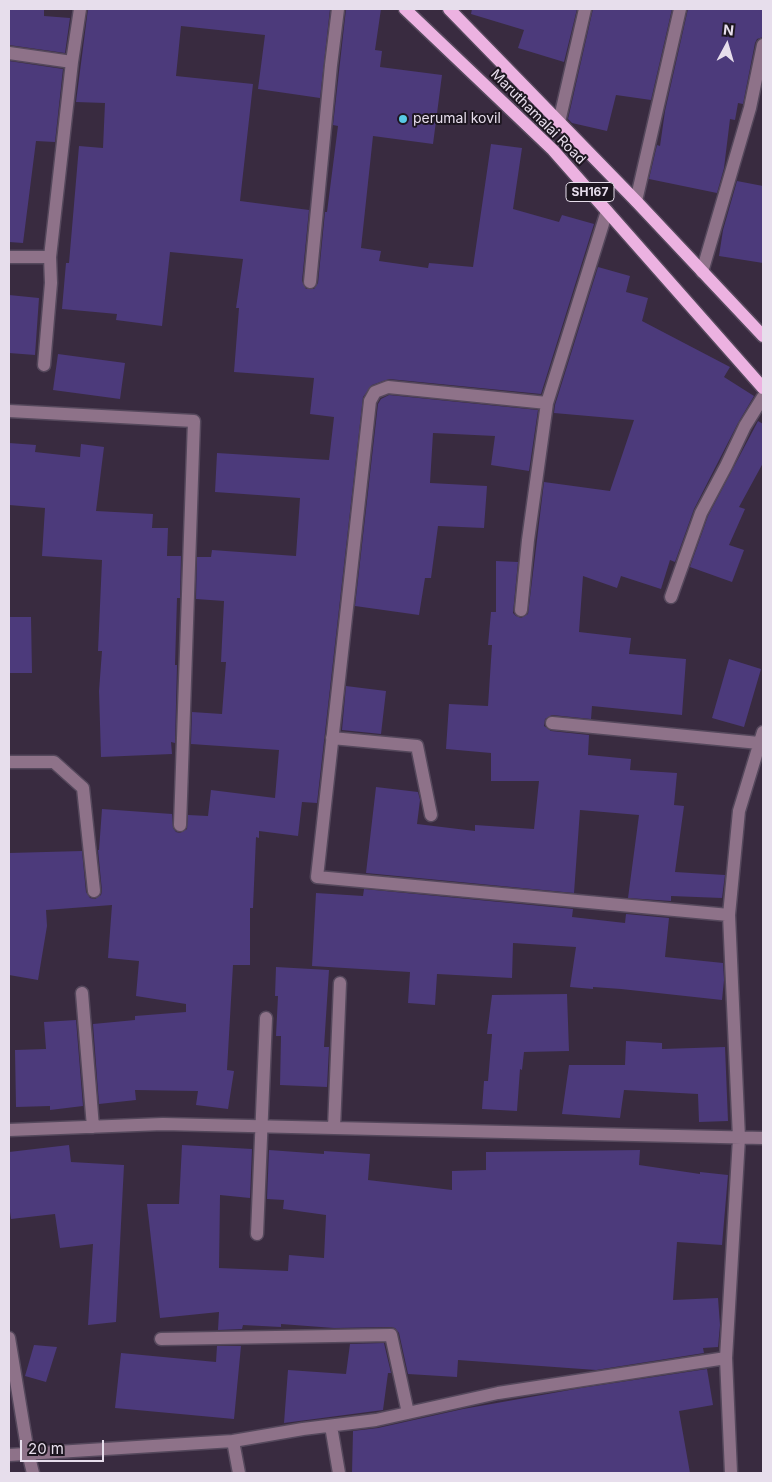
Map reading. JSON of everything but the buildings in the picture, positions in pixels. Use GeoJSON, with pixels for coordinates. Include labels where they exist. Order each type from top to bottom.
{"type":"FeatureCollection","features":[{"type":"Feature","properties":{"kind":"main road","name":"Maruthamalai Road"},"geometry":{"type":"LineString","coordinates":[[405,9],[553,150],[763,388]]}},
{"type":"Feature","properties":{"kind":"main road","name":"Maruthamalai Road"},"geometry":{"type":"LineString","coordinates":[[448,9],[636,201],[763,336]]}},
{"type":"Feature","properties":{"kind":"street"},"geometry":{"type":"LineString","coordinates":[[44,365],[51,284],[50,257],[72,62],[80,9]]}},
{"type":"Feature","properties":{"kind":"street"},"geometry":{"type":"LineString","coordinates":[[310,282],[338,9]]}},
{"type":"Feature","properties":{"kind":"street"},"geometry":{"type":"LineString","coordinates":[[559,122],[584,9]]}},
{"type":"Feature","properties":{"kind":"street"},"geometry":{"type":"LineString","coordinates":[[636,201],[680,9]]}},
{"type":"Feature","properties":{"kind":"street"},"geometry":{"type":"LineString","coordinates":[[702,272],[750,108],[763,45]]}},
{"type":"Feature","properties":{"kind":"street"},"geometry":{"type":"LineString","coordinates":[[9,53],[72,62]]}},
{"type":"Feature","properties":{"kind":"street"},"geometry":{"type":"LineString","coordinates":[[521,610],[528,540],[547,403],[607,211]]}},
{"type":"Feature","properties":{"kind":"street"},"geometry":{"type":"LineString","coordinates":[[9,257],[50,257]]}},
{"type":"Feature","properties":{"kind":"street"},"geometry":{"type":"LineString","coordinates":[[547,403],[388,387],[375,392],[370,401],[317,877],[729,915]]}},
{"type":"Feature","properties":{"kind":"street"},"geometry":{"type":"LineString","coordinates":[[671,597],[701,513],[745,426],[763,397]]}},
{"type":"Feature","properties":{"kind":"street"},"geometry":{"type":"LineString","coordinates":[[9,411],[194,421],[180,825]]}},
{"type":"Feature","properties":{"kind":"street"},"geometry":{"type":"LineString","coordinates":[[552,723],[761,738],[739,812],[729,915],[740,1138],[726,1358],[730,1473]]}},
{"type":"Feature","properties":{"kind":"street"},"geometry":{"type":"LineString","coordinates":[[332,738],[417,746],[431,816]]}},
{"type":"Feature","properties":{"kind":"street"},"geometry":{"type":"LineString","coordinates":[[9,762],[54,762],[83,788],[94,891]]}},
{"type":"Feature","properties":{"kind":"street"},"geometry":{"type":"LineString","coordinates":[[334,1128],[340,983]]}},
{"type":"Feature","properties":{"kind":"street"},"geometry":{"type":"LineString","coordinates":[[82,993],[93,1127]]}},
{"type":"Feature","properties":{"kind":"street"},"geometry":{"type":"LineString","coordinates":[[257,1234],[266,1018]]}},
{"type":"Feature","properties":{"kind":"street"},"geometry":{"type":"LineString","coordinates":[[9,1130],[163,1124],[763,1138]]}},
{"type":"Feature","properties":{"kind":"street"},"geometry":{"type":"LineString","coordinates":[[161,1339],[391,1336],[408,1413]]}},
{"type":"Feature","properties":{"kind":"street"},"geometry":{"type":"LineString","coordinates":[[9,1338],[33,1473]]}},
{"type":"Feature","properties":{"kind":"street"},"geometry":{"type":"LineString","coordinates":[[9,1455],[233,1441],[304,1429],[376,1420],[498,1393],[726,1358]]}},
{"type":"Feature","properties":{"kind":"street"},"geometry":{"type":"LineString","coordinates":[[332,1426],[339,1473]]}},
{"type":"Feature","properties":{"kind":"street"},"geometry":{"type":"LineString","coordinates":[[233,1441],[239,1473]]}},
{"type":"Feature","properties":{"kind":"place","name":"perumal kovil"},"geometry":{"type":"Point","coordinates":[403,119]}}]}
